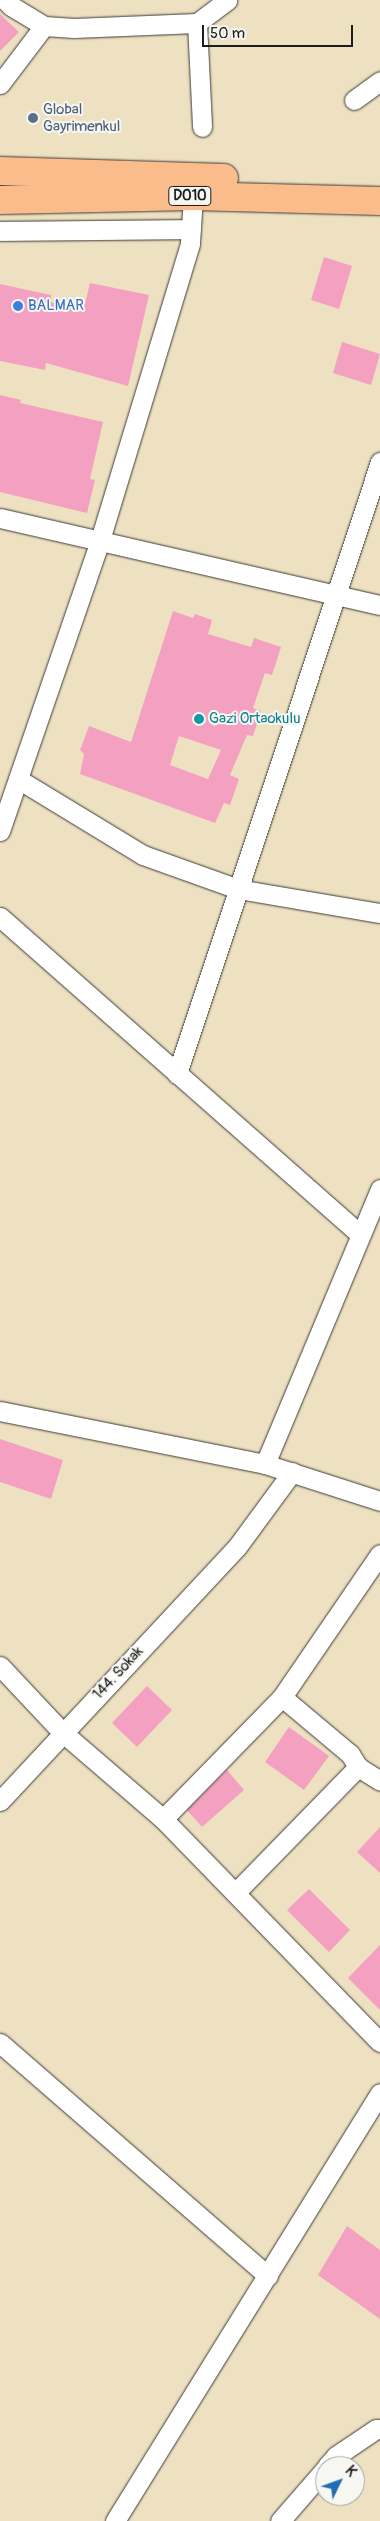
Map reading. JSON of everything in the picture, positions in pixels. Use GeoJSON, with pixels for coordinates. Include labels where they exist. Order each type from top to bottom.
{"type":"FeatureCollection","features":[{"type":"Feature","properties":{"kind":"highway","name":"D010"},"geometry":{"type":"LineString","coordinates":[[0,171],[380,181]]}},
{"type":"Feature","properties":{"kind":"highway","name":"D010"},"geometry":{"type":"LineString","coordinates":[[0,200],[193,196],[380,201]]}},
{"type":"Feature","properties":{"kind":"street"},"geometry":{"type":"LineString","coordinates":[[5,0],[11,6],[44,26],[74,28],[197,23],[227,0]]}},
{"type":"Feature","properties":{"kind":"street"},"geometry":{"type":"LineString","coordinates":[[197,23],[202,127]]}},
{"type":"Feature","properties":{"kind":"street"},"geometry":{"type":"LineString","coordinates":[[0,84],[44,26]]}},
{"type":"Feature","properties":{"kind":"street"},"geometry":{"type":"LineString","coordinates":[[354,100],[380,81]]}},
{"type":"Feature","properties":{"kind":"street"},"geometry":{"type":"LineString","coordinates":[[0,831],[100,540],[190,243],[193,196]]}},
{"type":"Feature","properties":{"kind":"street"},"geometry":{"type":"LineString","coordinates":[[0,231],[191,229]]}},
{"type":"Feature","properties":{"kind":"street"},"geometry":{"type":"LineString","coordinates":[[177,1074],[334,595],[380,462]]}},
{"type":"Feature","properties":{"kind":"street"},"geometry":{"type":"LineString","coordinates":[[0,518],[380,605]]}},
{"type":"Feature","properties":{"kind":"street"},"geometry":{"type":"LineString","coordinates":[[18,779],[143,856],[238,889],[380,913]]}},
{"type":"Feature","properties":{"kind":"street"},"geometry":{"type":"LineString","coordinates":[[0,917],[360,1234]]}},
{"type":"Feature","properties":{"kind":"street"},"geometry":{"type":"LineString","coordinates":[[265,1464],[380,1189]]}},
{"type":"Feature","properties":{"kind":"street"},"geometry":{"type":"LineString","coordinates":[[0,1411],[265,1464],[380,1500]]}},
{"type":"Feature","properties":{"kind":"street","name":"144. Sokak"},"geometry":{"type":"LineString","coordinates":[[0,1801],[62,1732],[237,1547],[292,1472]]}},
{"type":"Feature","properties":{"kind":"street"},"geometry":{"type":"LineString","coordinates":[[163,1819],[282,1697],[380,1554]]}},
{"type":"Feature","properties":{"kind":"street"},"geometry":{"type":"LineString","coordinates":[[0,1666],[62,1732],[163,1819],[380,2042]]}},
{"type":"Feature","properties":{"kind":"street"},"geometry":{"type":"LineString","coordinates":[[282,1697],[350,1754],[358,1767],[380,1781]]}},
{"type":"Feature","properties":{"kind":"street"},"geometry":{"type":"LineString","coordinates":[[236,1892],[358,1767]]}},
{"type":"Feature","properties":{"kind":"street"},"geometry":{"type":"LineString","coordinates":[[0,2043],[268,2276]]}},
{"type":"Feature","properties":{"kind":"street"},"geometry":{"type":"LineString","coordinates":[[115,2521],[380,2093]]}},
{"type":"Feature","properties":{"kind":"street"},"geometry":{"type":"LineString","coordinates":[[336,2456],[376,2429],[380,2429]]}},
{"type":"Feature","properties":{"kind":"street"},"geometry":{"type":"LineString","coordinates":[[280,2521],[315,2480]]}},
{"type":"Feature","properties":{"kind":"building"},"geometry":{"type":"Polygon","coordinates":[[[0,14],[19,32],[0,51],[0,14]]]}},
{"type":"Feature","properties":{"kind":"building"},"geometry":{"type":"Polygon","coordinates":[[[324,257],[352,266],[339,309],[311,300],[324,257]]]}},
{"type":"Feature","properties":{"kind":"building"},"geometry":{"type":"Polygon","coordinates":[[[90,283],[149,295],[128,386],[46,363],[45,370],[0,361],[0,284],[51,295],[51,302],[83,312],[90,283]]]}},
{"type":"Feature","properties":{"kind":"building"},"geometry":{"type":"Polygon","coordinates":[[[342,342],[380,354],[371,385],[333,373],[342,342]]]}},
{"type":"Feature","properties":{"kind":"building"},"geometry":{"type":"Polygon","coordinates":[[[0,395],[21,400],[20,403],[103,422],[90,479],[95,480],[87,513],[0,492],[0,395]]]}},
{"type":"Feature","properties":{"kind":"building","name":"Gazi Ortaokulu"},"geometry":{"type":"Polygon","coordinates":[[[173,611],[193,618],[195,614],[212,620],[208,634],[251,647],[254,638],[281,647],[272,675],[265,673],[253,708],[261,711],[253,736],[247,735],[230,775],[239,779],[230,805],[224,803],[215,823],[80,774],[84,754],[80,750],[89,726],[131,742],[173,611]],[[179,736],[170,765],[208,779],[221,750],[179,736]]]}},
{"type":"Feature","properties":{"kind":"building"},"geometry":{"type":"Polygon","coordinates":[[[0,1439],[63,1460],[51,1499],[0,1482],[0,1439]]]}},
{"type":"Feature","properties":{"kind":"building"},"geometry":{"type":"Polygon","coordinates":[[[147,1686],[172,1710],[137,1747],[112,1723],[147,1686]]]}},
{"type":"Feature","properties":{"kind":"building"},"geometry":{"type":"Polygon","coordinates":[[[289,1727],[329,1756],[304,1790],[265,1762],[289,1727]]]}},
{"type":"Feature","properties":{"kind":"building"},"geometry":{"type":"Polygon","coordinates":[[[227,1770],[244,1790],[202,1827],[187,1810],[227,1770]]]}},
{"type":"Feature","properties":{"kind":"building"},"geometry":{"type":"Polygon","coordinates":[[[380,1827],[380,1873],[357,1852],[380,1827]]]}},
{"type":"Feature","properties":{"kind":"building"},"geometry":{"type":"Polygon","coordinates":[[[309,1889],[350,1930],[329,1952],[287,1910],[309,1889]]]}},
{"type":"Feature","properties":{"kind":"building"},"geometry":{"type":"Polygon","coordinates":[[[380,1945],[380,2010],[348,1978],[380,1945]]]}},
{"type":"Feature","properties":{"kind":"building"},"geometry":{"type":"Polygon","coordinates":[[[347,2226],[380,2250],[380,2319],[318,2275],[347,2226]]]}},
{"type":"Feature","properties":{"kind":"place","name":"Global Gayrimenkul"},"geometry":{"type":"Point","coordinates":[33,118]}},
{"type":"Feature","properties":{"kind":"place","name":"BALMAR"},"geometry":{"type":"Point","coordinates":[18,306]}},
{"type":"Feature","properties":{"kind":"place","name":"Gazi Ortaokulu"},"geometry":{"type":"Point","coordinates":[199,719]}}]}
